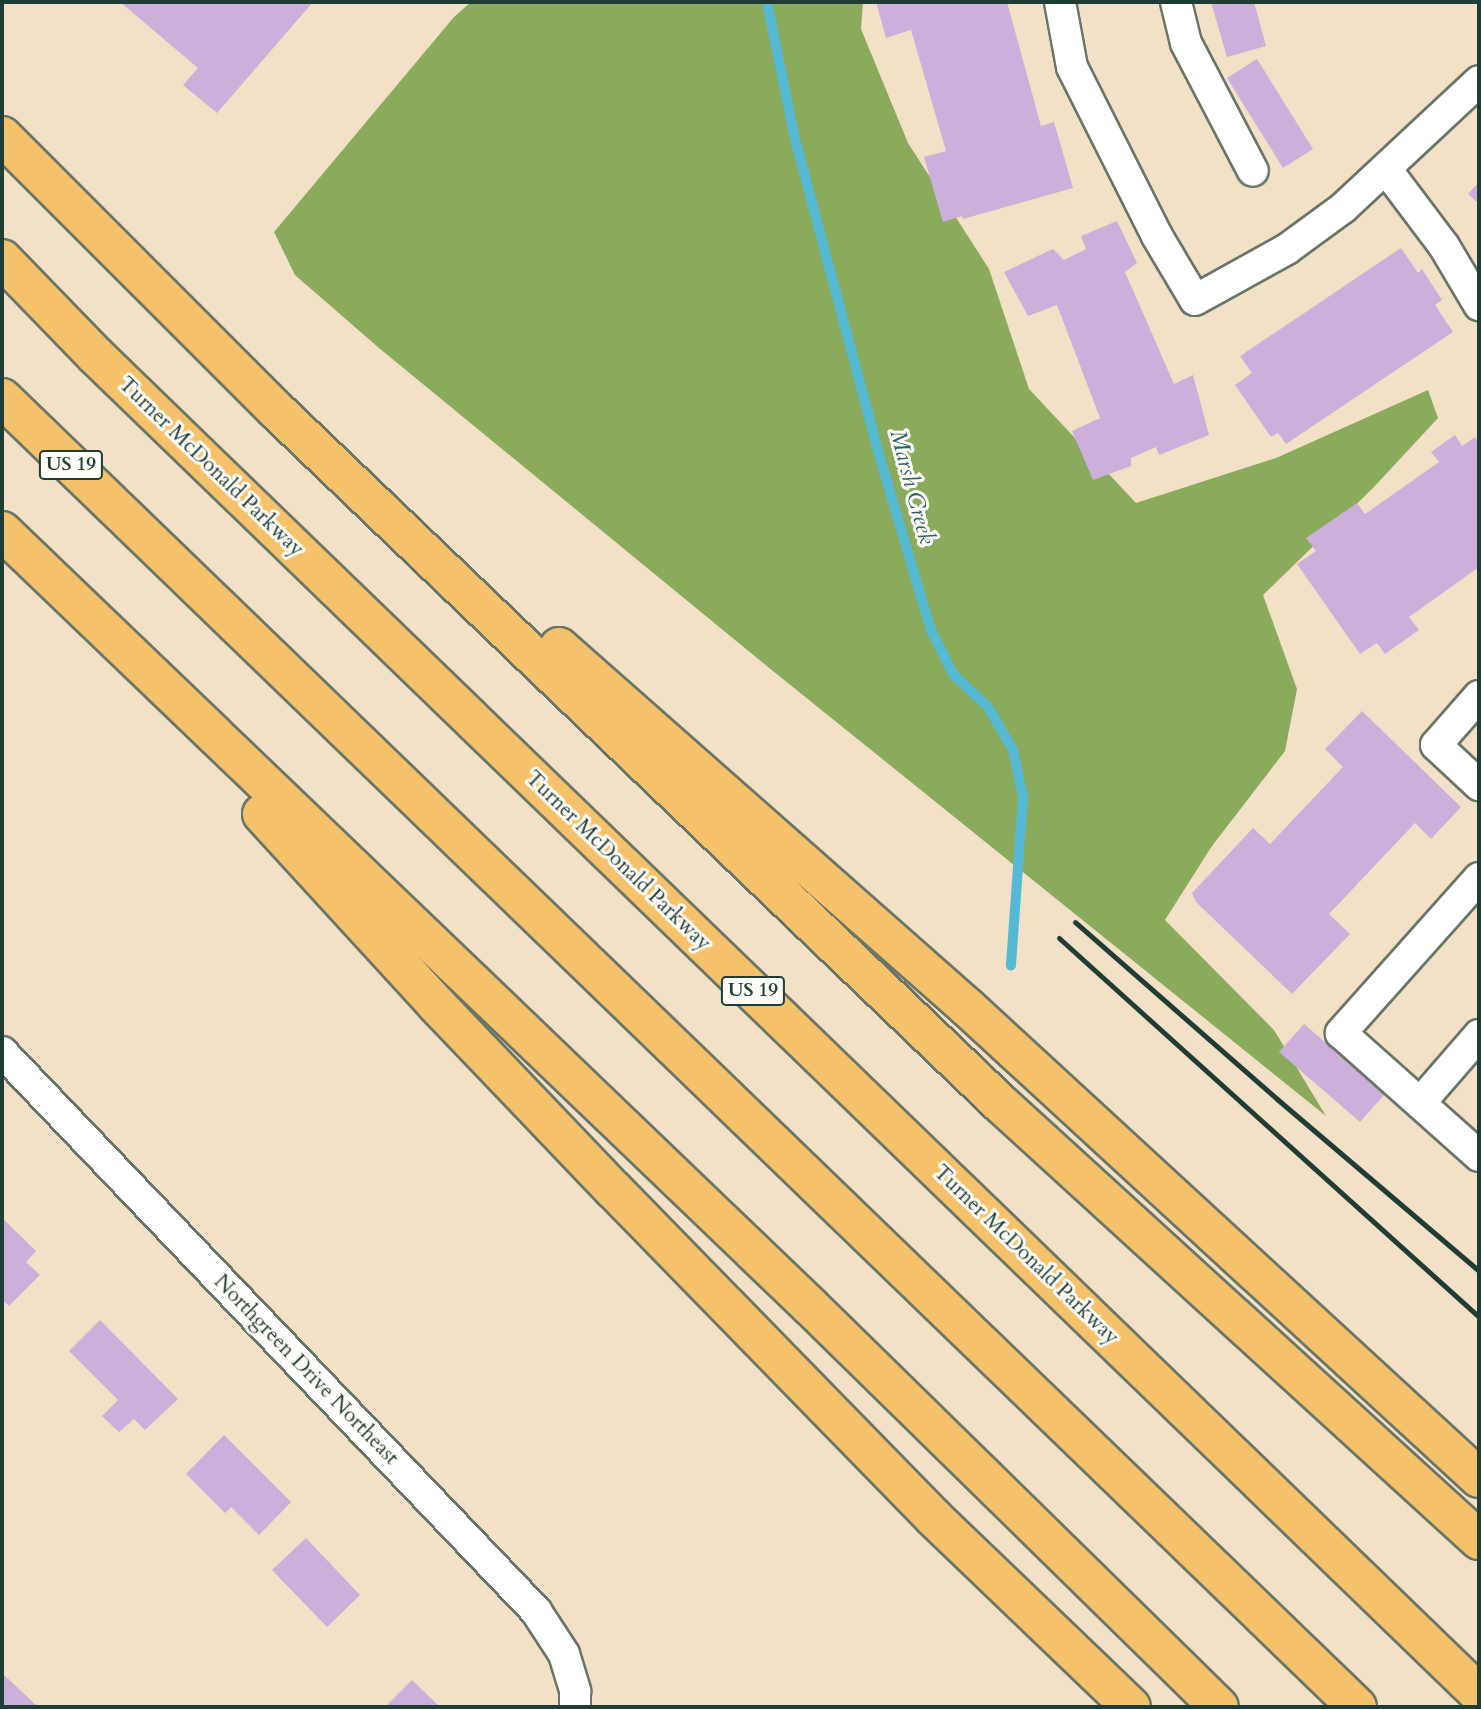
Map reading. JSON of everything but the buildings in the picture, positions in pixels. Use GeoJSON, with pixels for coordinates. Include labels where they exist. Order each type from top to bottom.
{"type":"FeatureCollection","features":[{"type":"Feature","properties":{"kind":"highway"},"geometry":{"type":"LineString","coordinates":[[2,136],[277,411],[1001,1104],[1479,1540]]}},
{"type":"Feature","properties":{"kind":"highway","name":"Turner McDonald Parkway"},"geometry":{"type":"LineString","coordinates":[[2,260],[95,355],[1479,1694]]}},
{"type":"Feature","properties":{"kind":"highway","name":"US 19"},"geometry":{"type":"LineString","coordinates":[[2,398],[1357,1707]]}},
{"type":"Feature","properties":{"kind":"highway"},"geometry":{"type":"LineString","coordinates":[[2,531],[783,1279],[1219,1707]]}},
{"type":"Feature","properties":{"kind":"highway"},"geometry":{"type":"LineString","coordinates":[[463,590],[541,632],[753,816],[967,1007],[1479,1478]]}},
{"type":"Feature","properties":{"kind":"highway"},"geometry":{"type":"LineString","coordinates":[[90,617],[176,722],[436,1004],[933,1517],[1131,1707]]}},
{"type":"Feature","properties":{"kind":"street"},"geometry":{"type":"LineString","coordinates":[[1060,2],[1072,67],[1157,236],[1195,300],[1287,249],[1343,208],[1479,80]]}},
{"type":"Feature","properties":{"kind":"street"},"geometry":{"type":"LineString","coordinates":[[1176,2],[1186,43],[1253,171]]}},
{"type":"Feature","properties":{"kind":"street"},"geometry":{"type":"LineString","coordinates":[[1386,169],[1444,246],[1479,305]]}},
{"type":"Feature","properties":{"kind":"street"},"geometry":{"type":"LineString","coordinates":[[1479,696],[1436,746],[1479,785]]}},
{"type":"Feature","properties":{"kind":"street"},"geometry":{"type":"LineString","coordinates":[[1479,878],[1341,1033],[1479,1156]]}},
{"type":"Feature","properties":{"kind":"street"},"geometry":{"type":"LineString","coordinates":[[1420,1103],[1479,1035]]}},
{"type":"Feature","properties":{"kind":"street","name":"Northgreen Drive Northeast"},"geometry":{"type":"LineString","coordinates":[[2,1052],[536,1611],[564,1654],[575,1691],[575,1707]]}},
{"type":"Feature","properties":{"kind":"green space"},"geometry":{"type":"Polygon","coordinates":[[[471,2],[863,2],[861,29],[908,143],[989,269],[1029,389],[1136,503],[1276,458],[1428,390],[1438,418],[1373,488],[1263,595],[1297,689],[1285,751],[1212,846],[1165,920],[1274,1030],[1326,1116],[768,667],[379,348],[295,275],[274,232],[454,17],[471,2]]]}},
{"type":"Feature","properties":{"kind":"waterway","name":"Marsh Creek"},"geometry":{"type":"LineString","coordinates":[[767,2],[794,135],[877,448],[931,630],[953,674],[988,707],[1013,750],[1023,797],[1011,966]]}},
{"type":"Feature","properties":{"kind":"railway"},"geometry":{"type":"LineString","coordinates":[[1075,922],[1479,1271]]}},
{"type":"Feature","properties":{"kind":"railway"},"geometry":{"type":"LineString","coordinates":[[1059,938],[1479,1317]]}}]}
